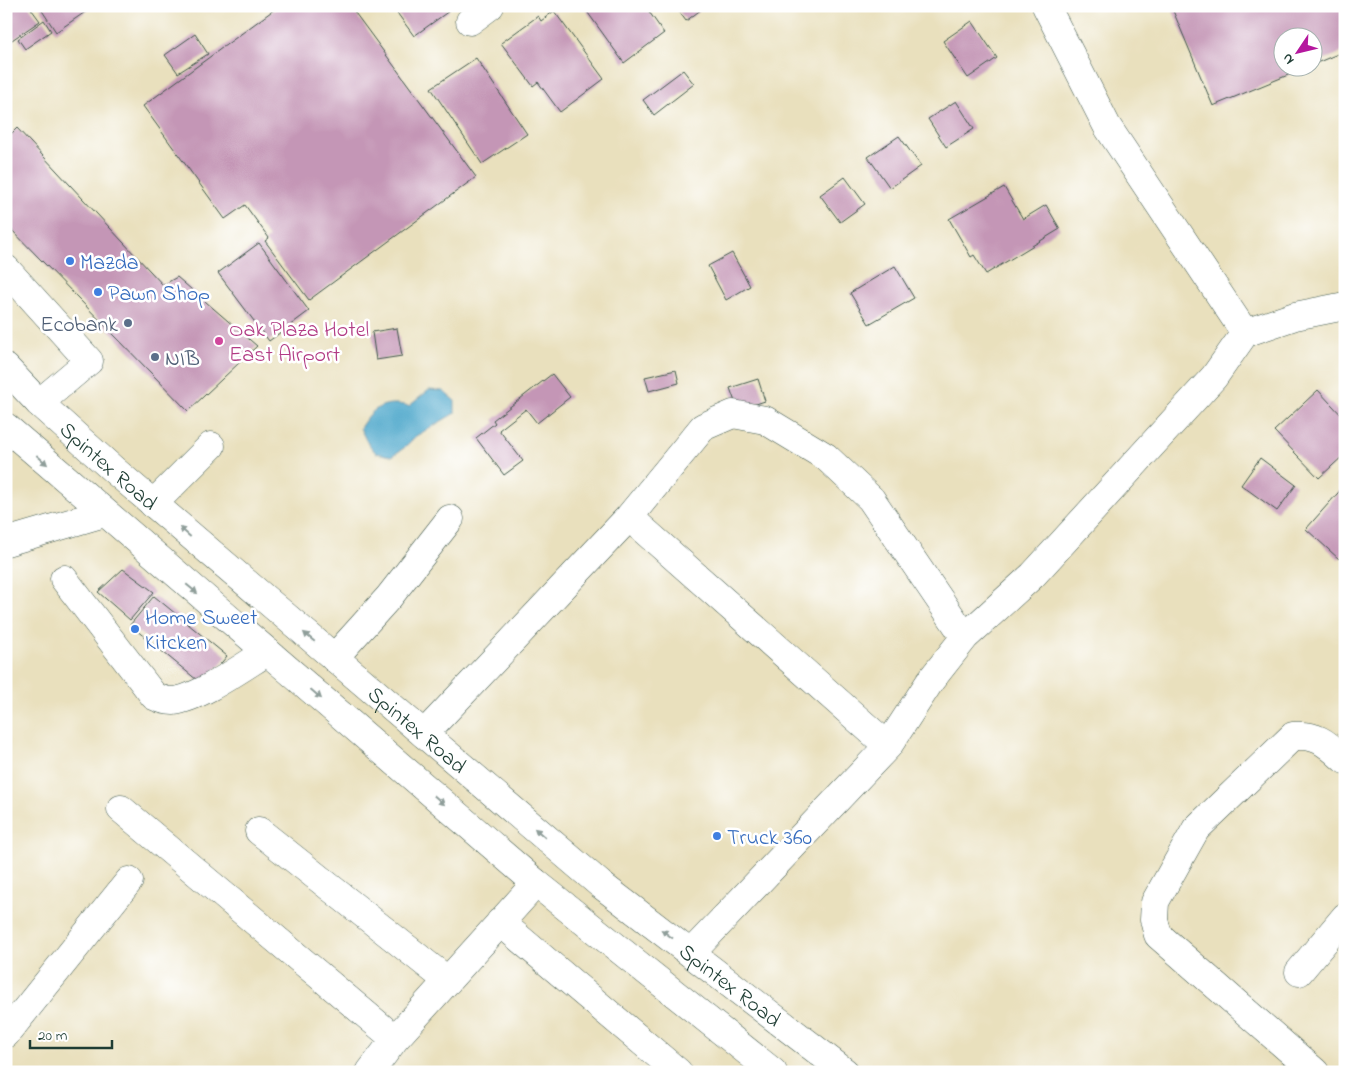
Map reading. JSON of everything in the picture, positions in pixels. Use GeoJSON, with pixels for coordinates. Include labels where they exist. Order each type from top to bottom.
{"type":"FeatureCollection","features":[{"type":"Feature","properties":{"kind":"main road"},"geometry":{"type":"LineString","coordinates":[[1046,6],[1106,126],[1245,333]]}},
{"type":"Feature","properties":{"kind":"main road"},"geometry":{"type":"LineString","coordinates":[[6,269],[89,361],[39,403]]}},
{"type":"Feature","properties":{"kind":"main road"},"geometry":{"type":"LineString","coordinates":[[691,953],[888,746],[930,680],[965,636],[1033,575],[1214,377],[1245,333],[1295,316],[1345,306]]}},
{"type":"Feature","properties":{"kind":"main road","name":"Spintex Road"},"geometry":{"type":"LineString","coordinates":[[6,368],[39,403],[153,504],[600,884],[846,1072]]}},
{"type":"Feature","properties":{"kind":"main road"},"geometry":{"type":"LineString","coordinates":[[424,734],[629,518],[703,427],[733,414],[766,420],[826,457],[871,499],[965,636]]}},
{"type":"Feature","properties":{"kind":"main road","name":"Spintex Road"},"geometry":{"type":"LineString","coordinates":[[9,435],[104,513],[536,883],[774,1072]]}},
{"type":"Feature","properties":{"kind":"main road"},"geometry":{"type":"LineString","coordinates":[[153,504],[211,446]]}},
{"type":"Feature","properties":{"kind":"main road"},"geometry":{"type":"LineString","coordinates":[[6,542],[104,513]]}},
{"type":"Feature","properties":{"kind":"main road"},"geometry":{"type":"LineString","coordinates":[[629,518],[888,746]]}},
{"type":"Feature","properties":{"kind":"main road"},"geometry":{"type":"LineString","coordinates":[[334,658],[389,597],[450,519]]}},
{"type":"Feature","properties":{"kind":"main road"},"geometry":{"type":"LineString","coordinates":[[64,579],[154,696],[163,700],[183,699],[198,693],[267,652]]}},
{"type":"Feature","properties":{"kind":"main road"},"geometry":{"type":"LineString","coordinates":[[1315,1072],[1158,935],[1154,920],[1155,902],[1196,829],[1293,736],[1308,734],[1324,742],[1345,760]]}},
{"type":"Feature","properties":{"kind":"main road"},"geometry":{"type":"LineString","coordinates":[[121,809],[395,1038]]}},
{"type":"Feature","properties":{"kind":"main road"},"geometry":{"type":"LineString","coordinates":[[258,831],[448,981]]}},
{"type":"Feature","properties":{"kind":"main road"},"geometry":{"type":"LineString","coordinates":[[6,1034],[129,881]]}},
{"type":"Feature","properties":{"kind":"main road"},"geometry":{"type":"LineString","coordinates":[[370,1072],[395,1038],[536,883]]}},
{"type":"Feature","properties":{"kind":"main road"},"geometry":{"type":"LineString","coordinates":[[1300,972],[1345,917]]}},
{"type":"Feature","properties":{"kind":"main road"},"geometry":{"type":"LineString","coordinates":[[500,922],[678,1072]]}},
{"type":"Feature","properties":{"kind":"water"},"geometry":{"type":"Polygon","coordinates":[[[429,390],[443,391],[455,401],[455,413],[416,436],[404,448],[392,456],[376,453],[367,442],[360,428],[370,415],[375,410],[386,405],[400,404],[409,406],[429,390]]]}},
{"type":"Feature","properties":{"kind":"building"},"geometry":{"type":"Polygon","coordinates":[[[6,6],[29,6],[40,21],[6,44],[6,6]]]}},
{"type":"Feature","properties":{"kind":"building"},"geometry":{"type":"Polygon","coordinates":[[[39,6],[94,6],[56,32],[39,6]]]}},
{"type":"Feature","properties":{"kind":"building"},"geometry":{"type":"Polygon","coordinates":[[[279,6],[350,6],[476,177],[309,300],[265,241],[269,238],[245,205],[225,219],[143,106],[279,6]]]}},
{"type":"Feature","properties":{"kind":"building"},"geometry":{"type":"Polygon","coordinates":[[[392,6],[445,6],[449,11],[414,36],[392,6]]]}},
{"type":"Feature","properties":{"kind":"building"},"geometry":{"type":"Polygon","coordinates":[[[583,6],[645,6],[664,33],[624,63],[583,6]]]}},
{"type":"Feature","properties":{"kind":"building"},"geometry":{"type":"Polygon","coordinates":[[[675,6],[706,6],[686,21],[675,6]]]}},
{"type":"Feature","properties":{"kind":"building"},"geometry":{"type":"Polygon","coordinates":[[[1171,6],[1345,6],[1345,51],[1324,60],[1324,28],[1274,28],[1274,78],[1281,78],[1213,106],[1171,6]]]}},
{"type":"Feature","properties":{"kind":"building"},"geometry":{"type":"Polygon","coordinates":[[[554,11],[604,79],[560,112],[538,82],[533,86],[501,43],[538,16],[541,21],[554,11]]]}},
{"type":"Feature","properties":{"kind":"building"},"geometry":{"type":"Polygon","coordinates":[[[44,20],[51,31],[25,49],[18,39],[44,20]]]}},
{"type":"Feature","properties":{"kind":"building"},"geometry":{"type":"Polygon","coordinates":[[[972,21],[997,58],[968,78],[943,41],[972,21]]]}},
{"type":"Feature","properties":{"kind":"building"},"geometry":{"type":"Polygon","coordinates":[[[195,34],[208,54],[178,73],[165,55],[195,34]]]}},
{"type":"Feature","properties":{"kind":"building"},"geometry":{"type":"Polygon","coordinates":[[[476,58],[527,134],[482,164],[431,88],[476,58]]]}},
{"type":"Feature","properties":{"kind":"building"},"geometry":{"type":"Polygon","coordinates":[[[683,70],[694,84],[654,115],[643,100],[683,70]]]}},
{"type":"Feature","properties":{"kind":"building"},"geometry":{"type":"Polygon","coordinates":[[[956,101],[974,129],[946,147],[928,119],[956,101]]]}},
{"type":"Feature","properties":{"kind":"building","name":"Oak Plaza Hotel East Airport"},"geometry":{"type":"Polygon","coordinates":[[[17,128],[163,285],[177,277],[257,346],[188,411],[6,224],[6,139],[17,128]]]}},
{"type":"Feature","properties":{"kind":"building"},"geometry":{"type":"Polygon","coordinates":[[[899,136],[921,166],[890,188],[868,157],[899,136]]]}},
{"type":"Feature","properties":{"kind":"building"},"geometry":{"type":"Polygon","coordinates":[[[845,177],[865,204],[840,222],[820,195],[845,177]]]}},
{"type":"Feature","properties":{"kind":"building"},"geometry":{"type":"Polygon","coordinates":[[[1004,187],[1023,219],[1046,205],[1060,229],[986,274],[974,255],[971,257],[949,219],[1004,187]]]}},
{"type":"Feature","properties":{"kind":"building"},"geometry":{"type":"Polygon","coordinates":[[[259,243],[309,311],[269,341],[218,273],[259,243]]]}},
{"type":"Feature","properties":{"kind":"building"},"geometry":{"type":"Polygon","coordinates":[[[732,253],[750,286],[726,300],[708,266],[732,253]]]}},
{"type":"Feature","properties":{"kind":"building"},"geometry":{"type":"Polygon","coordinates":[[[895,266],[914,298],[869,324],[850,293],[895,266]]]}},
{"type":"Feature","properties":{"kind":"building"},"geometry":{"type":"Polygon","coordinates":[[[397,328],[402,356],[376,360],[372,332],[397,328]]]}},
{"type":"Feature","properties":{"kind":"building"},"geometry":{"type":"Polygon","coordinates":[[[676,370],[679,383],[649,391],[645,377],[676,370]]]}},
{"type":"Feature","properties":{"kind":"building"},"geometry":{"type":"Polygon","coordinates":[[[552,374],[570,397],[537,423],[526,409],[499,430],[523,461],[504,475],[476,438],[495,423],[493,420],[552,374]]]}},
{"type":"Feature","properties":{"kind":"building"},"geometry":{"type":"Polygon","coordinates":[[[758,379],[765,401],[738,410],[730,388],[758,379]]]}},
{"type":"Feature","properties":{"kind":"building"},"geometry":{"type":"Polygon","coordinates":[[[1318,390],[1345,419],[1345,454],[1319,478],[1274,431],[1318,390]]]}},
{"type":"Feature","properties":{"kind":"building"},"geometry":{"type":"Polygon","coordinates":[[[1260,458],[1296,485],[1277,511],[1241,485],[1260,458]]]}},
{"type":"Feature","properties":{"kind":"building"},"geometry":{"type":"Polygon","coordinates":[[[1345,485],[1345,552],[1339,559],[1306,529],[1345,485]]]}},
{"type":"Feature","properties":{"kind":"building"},"geometry":{"type":"Polygon","coordinates":[[[123,569],[154,592],[130,620],[98,592],[123,569]]]}},
{"type":"Feature","properties":{"kind":"building"},"geometry":{"type":"Polygon","coordinates":[[[154,596],[227,656],[203,685],[130,625],[154,596]]]}},
{"type":"Feature","properties":{"kind":"place","name":"Mazda"},"geometry":{"type":"Point","coordinates":[70,261]}},
{"type":"Feature","properties":{"kind":"place","name":"Pawn Shop"},"geometry":{"type":"Point","coordinates":[98,292]}},
{"type":"Feature","properties":{"kind":"place","name":"Ecobank"},"geometry":{"type":"Point","coordinates":[128,323]}},
{"type":"Feature","properties":{"kind":"place","name":"Oak Plaza Hotel East Airport"},"geometry":{"type":"Point","coordinates":[219,341]}},
{"type":"Feature","properties":{"kind":"place","name":"NIB"},"geometry":{"type":"Point","coordinates":[155,357]}},
{"type":"Feature","properties":{"kind":"place","name":"Home Sweet Kitcken"},"geometry":{"type":"Point","coordinates":[135,629]}},
{"type":"Feature","properties":{"kind":"place","name":"Truck 360"},"geometry":{"type":"Point","coordinates":[717,836]}}]}
